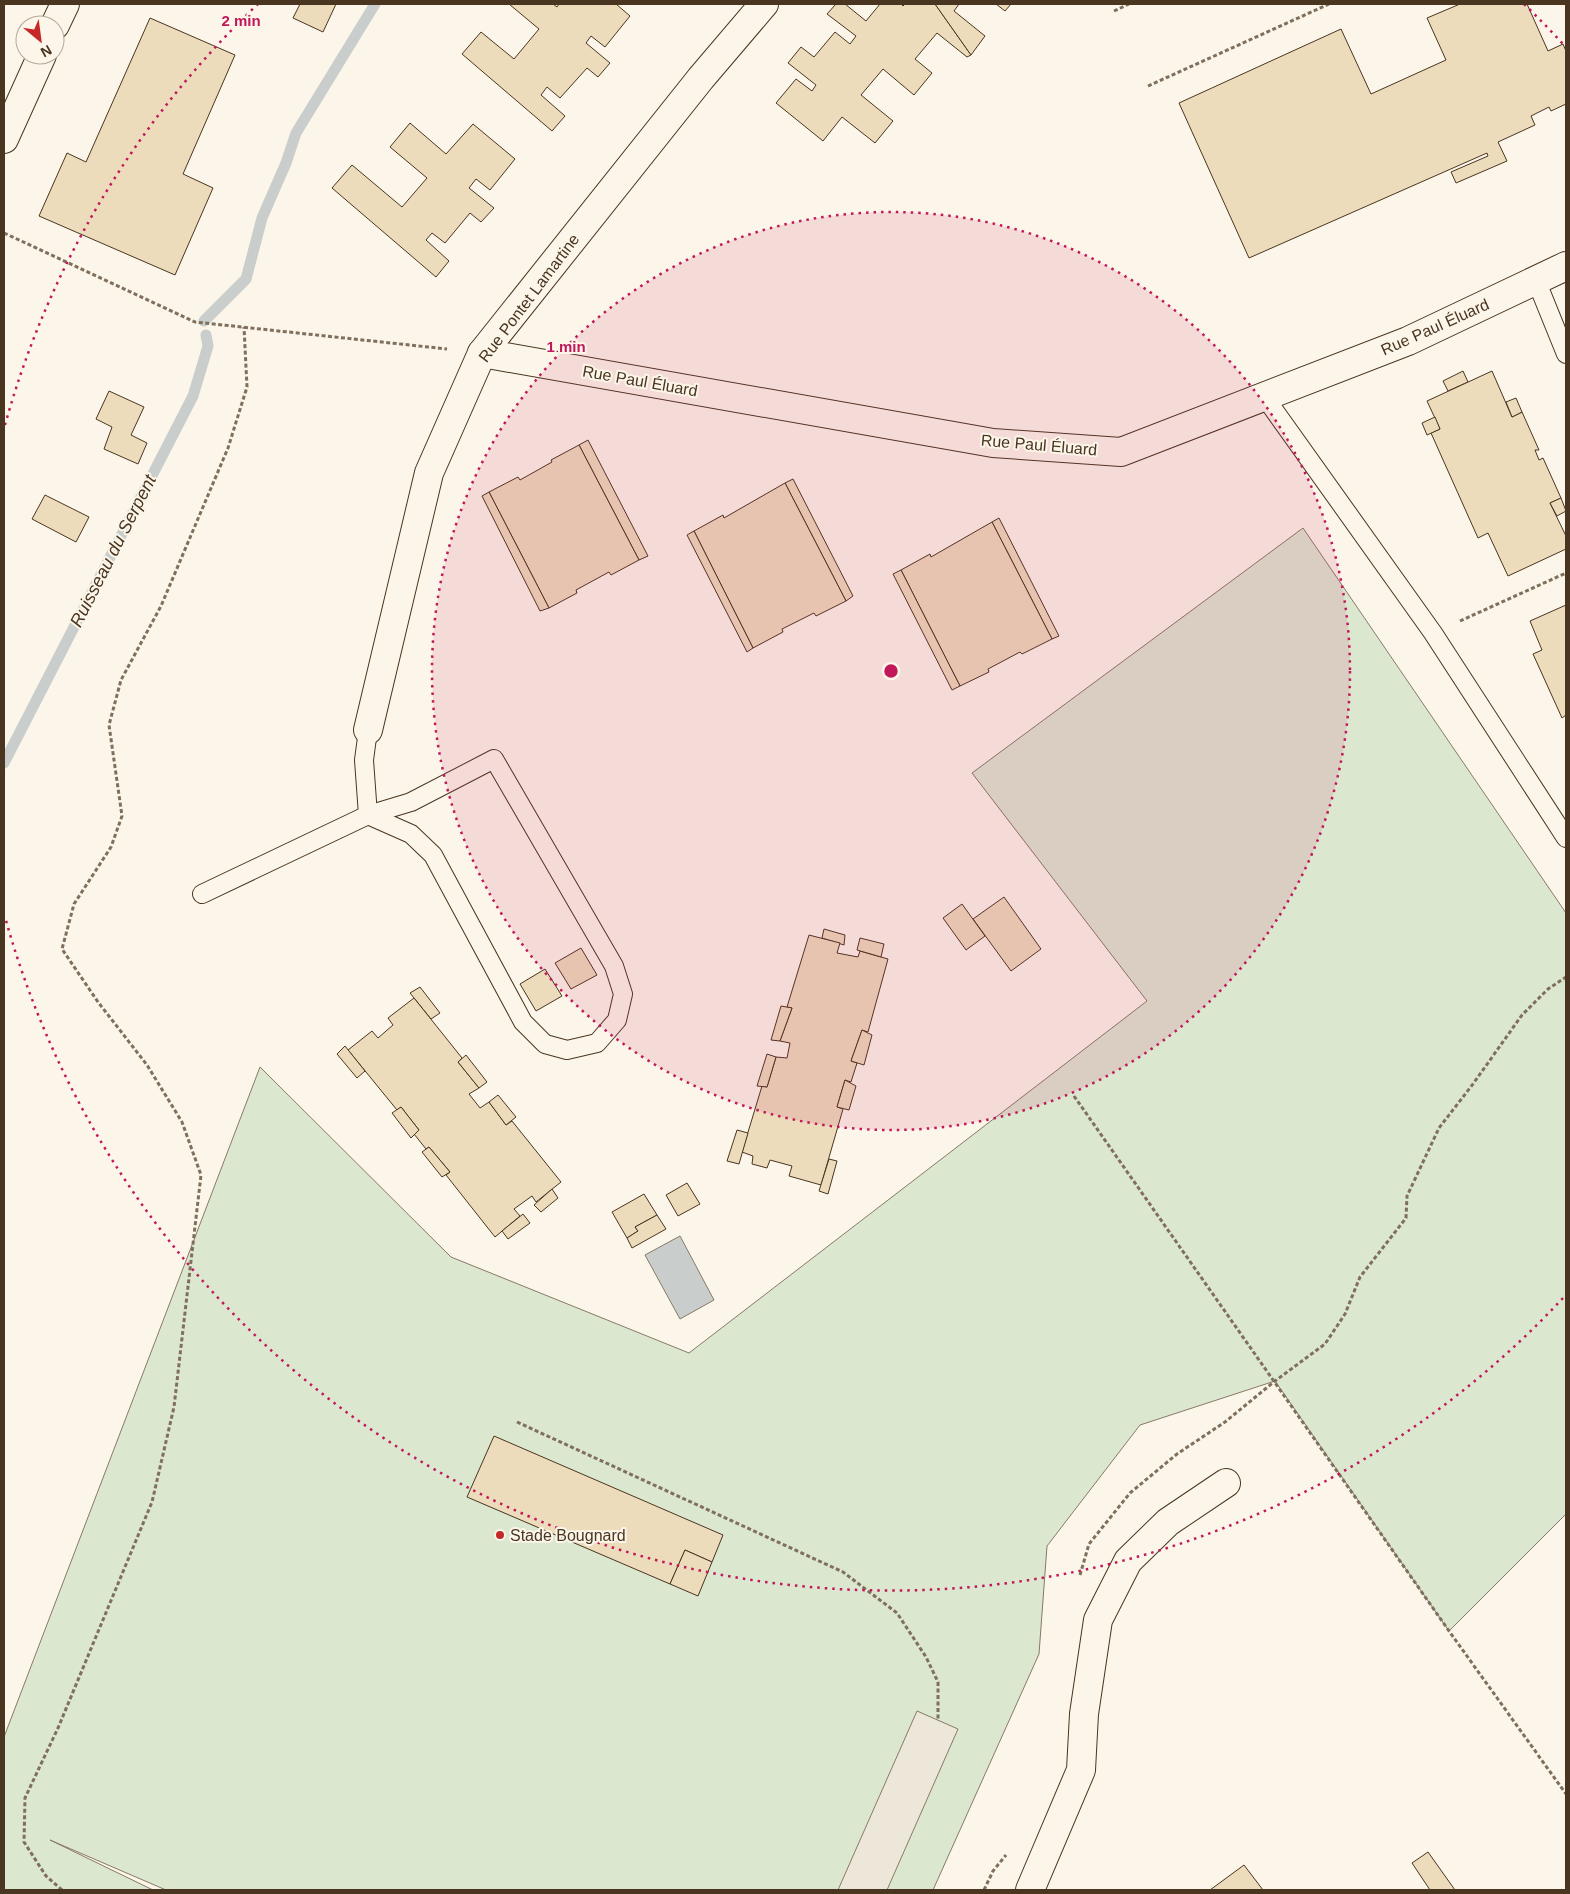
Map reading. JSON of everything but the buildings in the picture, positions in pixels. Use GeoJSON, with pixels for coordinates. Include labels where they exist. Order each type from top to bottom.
{"type":"FeatureCollection","features":[{"type":"Feature","properties":{"kind":"street","name":"Rue Pontet Lamartine"},"geometry":{"type":"LineString","coordinates":[[368,730],[429,473],[482,353],[701,78],[764,4]]}},
{"type":"Feature","properties":{"kind":"street"},"geometry":{"type":"LineString","coordinates":[[4,139],[37,65]]}},
{"type":"Feature","properties":{"kind":"street","name":"Rue Paul Éluard"},"geometry":{"type":"LineString","coordinates":[[482,353],[993,443],[1121,452],[1408,341],[1566,266]]}},
{"type":"Feature","properties":{"kind":"street"},"geometry":{"type":"LineString","coordinates":[[1030,1890],[1081,1770],[1084,1714],[1098,1620],[1128,1561],[1168,1522],[1226,1483]]}},
{"type":"Feature","properties":{"kind":"lane"},"geometry":{"type":"LineString","coordinates":[[1536,280],[1566,354]]}},
{"type":"Feature","properties":{"kind":"lane"},"geometry":{"type":"LineString","coordinates":[[1264,396],[1433,633],[1566,838]]}},
{"type":"Feature","properties":{"kind":"lane"},"geometry":{"type":"LineString","coordinates":[[368,730],[364,760],[368,816]]}},
{"type":"Feature","properties":{"kind":"lane"},"geometry":{"type":"LineString","coordinates":[[202,894],[368,816],[412,802],[494,759],[614,966],[623,994],[617,1020],[597,1043],[567,1050],[545,1044],[523,1022],[433,855],[410,834],[368,816]]}},
{"type":"Feature","properties":{"kind":"path"},"geometry":{"type":"LineString","coordinates":[[1114,11],[1129,4]]}},
{"type":"Feature","properties":{"kind":"path"},"geometry":{"type":"LineString","coordinates":[[1148,86],[1329,4]]}},
{"type":"Feature","properties":{"kind":"path"},"geometry":{"type":"LineString","coordinates":[[4,233],[195,322],[482,353]]}},
{"type":"Feature","properties":{"kind":"path"},"geometry":{"type":"LineString","coordinates":[[62,1890],[46,1876],[24,1842],[26,1798],[58,1728],[152,1502],[174,1407],[200,1176],[182,1122],[148,1065],[98,1002],[62,949],[74,904],[111,847],[122,816],[109,725],[121,680],[161,606],[228,448],[246,387],[244,327]]}},
{"type":"Feature","properties":{"kind":"path"},"geometry":{"type":"LineString","coordinates":[[1433,633],[1566,573]]}},
{"type":"Feature","properties":{"kind":"path"},"geometry":{"type":"LineString","coordinates":[[1275,1381],[1325,1344],[1345,1314],[1360,1277],[1406,1218],[1406,1196],[1438,1128],[1473,1084],[1522,1015],[1548,989],[1566,978]]}},
{"type":"Feature","properties":{"kind":"path"},"geometry":{"type":"LineString","coordinates":[[1074,1096],[1449,1631],[1566,1794]]}},
{"type":"Feature","properties":{"kind":"path"},"geometry":{"type":"LineString","coordinates":[[517,1422],[843,1572],[897,1613],[926,1657],[938,1682],[938,1720]]}},
{"type":"Feature","properties":{"kind":"green space"},"geometry":{"type":"Polygon","coordinates":[[[1303,528],[1566,913],[1566,1514],[1449,1631],[1275,1381],[1140,1425],[1047,1546],[1039,1654],[933,1890],[166,1890],[50,1840],[153,1890],[4,1890],[4,1737],[260,1067],[451,1257],[689,1353],[1147,1001],[972,773],[1303,528]]]}},
{"type":"Feature","properties":{"kind":"shaded area"},"geometry":{"type":"Polygon","coordinates":[[[680,1236],[714,1300],[680,1319],[645,1255],[680,1236]]]}},
{"type":"Feature","properties":{"kind":"shaded area"},"geometry":{"type":"Polygon","coordinates":[[[917,1711],[958,1729],[887,1890],[838,1890],[917,1711]]]}},
{"type":"Feature","properties":{"kind":"waterway","name":"Ruisseau du Serpent"},"geometry":{"type":"LineString","coordinates":[[204,321],[246,279],[262,218],[286,163],[296,133],[375,4]]}},
{"type":"Feature","properties":{"kind":"waterway","name":"Ruisseau du Serpent"},"geometry":{"type":"LineString","coordinates":[[4,763],[193,396],[208,346],[206,335]]}},
{"type":"Feature","properties":{"kind":"place","name":"Stade Bougnard"},"geometry":{"type":"Point","coordinates":[500,1535]}}]}
